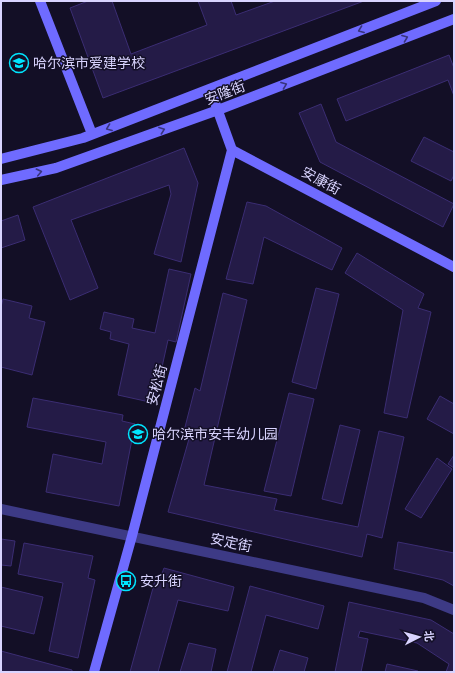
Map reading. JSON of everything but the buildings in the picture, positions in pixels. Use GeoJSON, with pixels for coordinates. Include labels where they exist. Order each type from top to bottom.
{"type":"FeatureCollection","features":[{"type":"Feature","properties":{"kind":"street"},"geometry":{"type":"LineString","coordinates":[[40,1],[92,134]]}},
{"type":"Feature","properties":{"kind":"street","name":"安隆街"},"geometry":{"type":"LineString","coordinates":[[1,159],[83,138],[436,1]]}},
{"type":"Feature","properties":{"kind":"street","name":"安隆街"},"geometry":{"type":"LineString","coordinates":[[1,180],[56,168],[218,110],[454,19]]}},
{"type":"Feature","properties":{"kind":"street"},"geometry":{"type":"LineString","coordinates":[[210,89],[232,150]]}},
{"type":"Feature","properties":{"kind":"street","name":"安康街"},"geometry":{"type":"LineString","coordinates":[[232,150],[454,267]]}},
{"type":"Feature","properties":{"kind":"street","name":"安松街"},"geometry":{"type":"LineString","coordinates":[[94,672],[132,536],[232,150]]}},
{"type":"Feature","properties":{"kind":"street","name":"安定街"},"geometry":{"type":"LineString","coordinates":[[1,510],[132,536],[424,598],[454,610]]}},
{"type":"Feature","properties":{"kind":"place","name":"哈尔滨市爱建学校"},"geometry":{"type":"Point","coordinates":[19,63]}},
{"type":"Feature","properties":{"kind":"place","name":"哈尔滨市安丰幼儿园"},"geometry":{"type":"Point","coordinates":[138,434]}},
{"type":"Feature","properties":{"kind":"place","name":"安升街"},"geometry":{"type":"Point","coordinates":[126,581]}}]}
